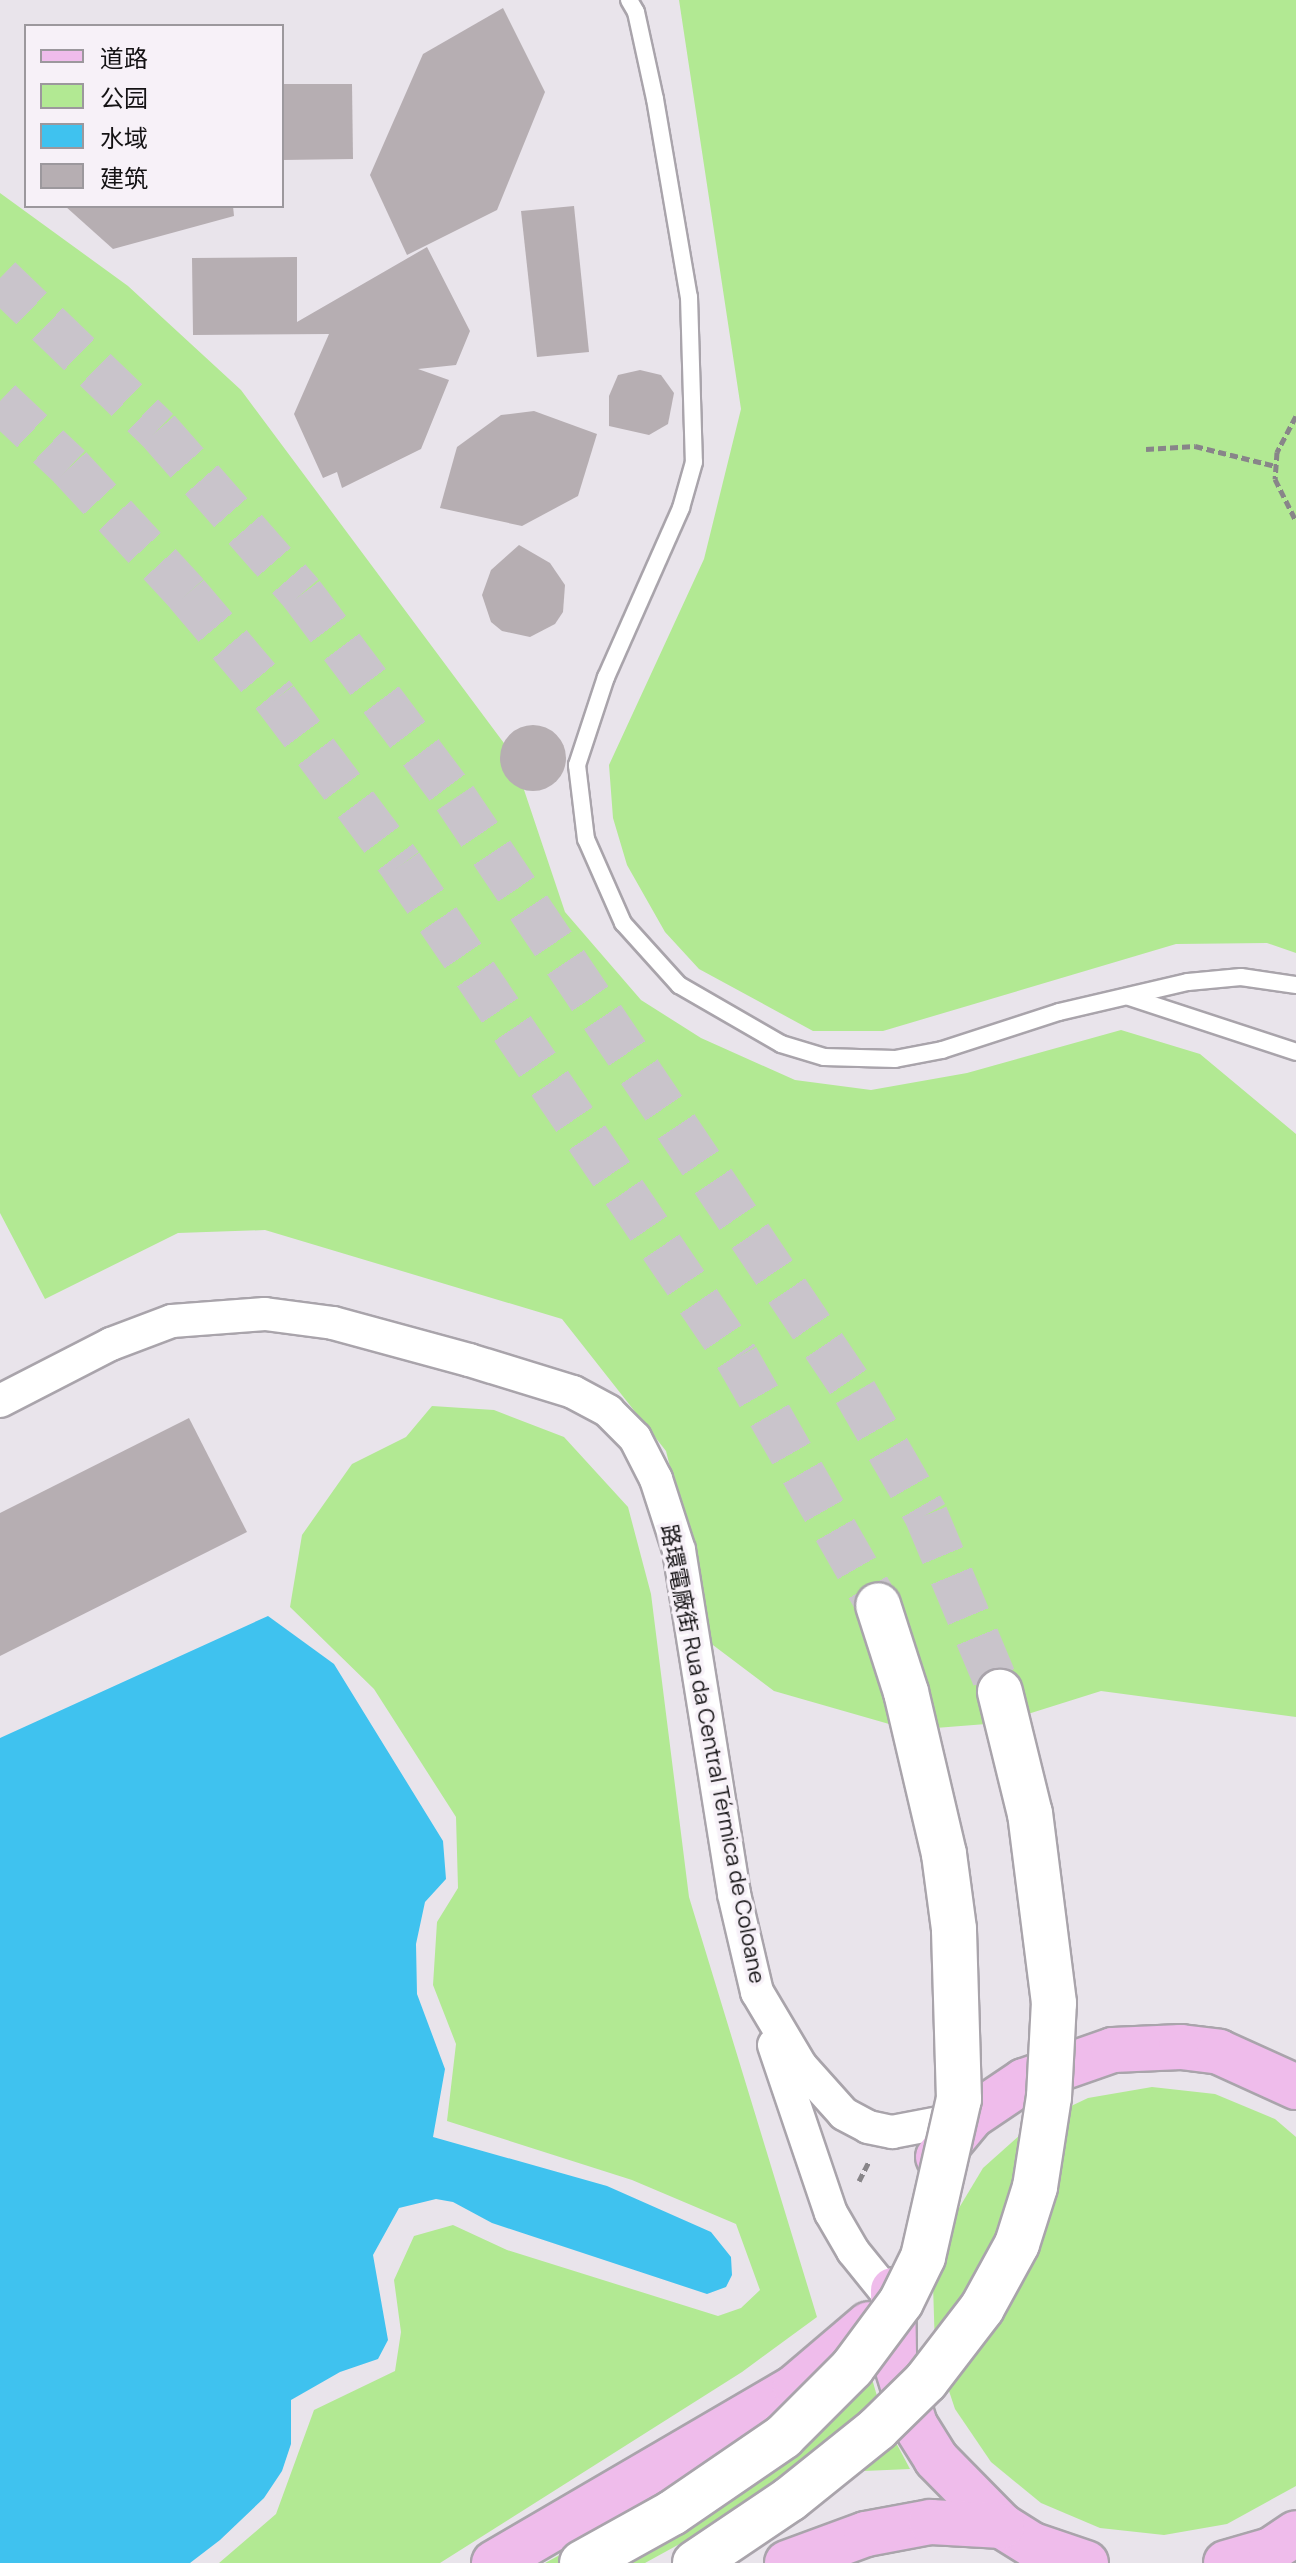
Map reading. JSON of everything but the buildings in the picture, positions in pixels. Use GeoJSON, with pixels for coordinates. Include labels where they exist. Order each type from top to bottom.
{"type":"FeatureCollection","features":[{"type":"Feature","properties":{"kind":"main road"},"geometry":{"type":"LineString","coordinates":[[582,2563],[672,2513],[783,2437],[852,2368],[901,2302],[923,2257],[959,2099],[954,1929],[944,1854],[906,1692],[878,1605]]}},
{"type":"Feature","properties":{"kind":"main road"},"geometry":{"type":"LineString","coordinates":[[695,2563],[790,2499],[926,2381],[982,2308],[1017,2244],[1035,2187],[1049,2097],[1054,2003],[1030,1814],[1000,1692]]}},
{"type":"Feature","properties":{"kind":"main road"},"geometry":{"type":"LineString","coordinates":[[1086,2563],[1033,2545],[1002,2526],[936,2459],[915,2425],[894,2357],[891,2298],[920,2192],[940,2152],[972,2116],[1024,2081],[1113,2050],[1181,2047],[1219,2052],[1296,2087]]}},
{"type":"Feature","properties":{"kind":"main road"},"geometry":{"type":"LineString","coordinates":[[494,2563],[795,2387],[852,2343],[891,2298]]}},
{"type":"Feature","properties":{"kind":"main road"},"geometry":{"type":"LineString","coordinates":[[787,2563],[866,2534],[931,2522],[1002,2526]]}},
{"type":"Feature","properties":{"kind":"main road"},"geometry":{"type":"LineString","coordinates":[[1226,2563],[1271,2550],[1296,2533]]}},
{"type":"Feature","properties":{"kind":"street","name":"路環電廠街 Rua da Central Térmica de Coloane"},"geometry":{"type":"LineString","coordinates":[[0,1401],[111,1344],[172,1321],[265,1314],[333,1323],[469,1360],[573,1392],[608,1411],[642,1452],[679,1550],[734,1894],[757,1992],[801,2066],[844,2114],[879,2129],[913,2131],[972,2116]]}},
{"type":"Feature","properties":{"kind":"street"},"geometry":{"type":"LineString","coordinates":[[757,1992],[831,2213],[853,2251],[891,2298]]}},
{"type":"Feature","properties":{"kind":"lane"},"geometry":{"type":"LineString","coordinates":[[629,0],[636,12],[655,99],[689,297],[694,462],[681,508],[606,677],[577,765],[586,839],[623,923],[679,985],[781,1044],[824,1057],[895,1059],[1128,996],[1241,977],[1296,985]]}},
{"type":"Feature","properties":{"kind":"lane"},"geometry":{"type":"LineString","coordinates":[[1128,996],[1296,1052]]}},
{"type":"Feature","properties":{"kind":"path"},"geometry":{"type":"LineString","coordinates":[[1296,416],[1285,429],[1276,466],[1283,503],[1296,521]]}},
{"type":"Feature","properties":{"kind":"path"},"geometry":{"type":"LineString","coordinates":[[1146,449],[1195,446],[1276,466]]}},
{"type":"Feature","properties":{"kind":"path"},"geometry":{"type":"LineString","coordinates":[[831,2213],[848,2203],[879,2129]]}},
{"type":"Feature","properties":{"kind":"green space"},"geometry":{"type":"Polygon","coordinates":[[[679,0],[1296,0],[1296,953],[1267,943],[1176,944],[883,1031],[813,1031],[699,969],[665,932],[627,865],[613,818],[609,765],[704,559],[741,409],[679,0]]]}},
{"type":"Feature","properties":{"kind":"green space"},"geometry":{"type":"Polygon","coordinates":[[[0,193],[128,286],[241,390],[512,754],[565,912],[641,1000],[701,1038],[795,1080],[871,1090],[967,1073],[1121,1030],[1200,1054],[1296,1134],[1296,1717],[1101,1691],[999,1723],[910,1730],[774,1691],[701,1636],[696,1571],[666,1451],[562,1319],[265,1230],[178,1233],[45,1299],[0,1213],[0,193]]]}},
{"type":"Feature","properties":{"kind":"green space"},"geometry":{"type":"Polygon","coordinates":[[[432,1406],[494,1410],[564,1437],[628,1507],[651,1594],[689,1897],[817,2317],[742,2372],[440,2563],[219,2563],[276,2514],[314,2410],[395,2371],[401,2332],[394,2280],[414,2236],[453,2225],[507,2250],[718,2316],[741,2308],[760,2290],[736,2224],[632,2180],[447,2121],[456,2044],[433,1985],[437,1922],[458,1888],[456,1817],[374,1689],[290,1607],[302,1535],[352,1464],[406,1437],[432,1406]]]}},
{"type":"Feature","properties":{"kind":"green space"},"geometry":{"type":"Polygon","coordinates":[[[1152,2087],[1215,2094],[1275,2119],[1296,2137],[1296,2486],[1227,2524],[1164,2535],[1100,2528],[1041,2503],[991,2462],[955,2409],[935,2349],[933,2284],[950,2223],[983,2168],[1031,2125],[1088,2098],[1152,2087]]]}},
{"type":"Feature","properties":{"kind":"green space"},"geometry":{"type":"Polygon","coordinates":[[[870,2372],[884,2420],[910,2469],[841,2472],[776,2491],[645,2563],[545,2563],[733,2461],[870,2372]]]}},
{"type":"Feature","properties":{"kind":"water"},"geometry":{"type":"Polygon","coordinates":[[[268,1616],[334,1664],[443,1841],[446,1879],[425,1902],[416,1944],[417,1994],[445,2069],[433,2137],[607,2186],[711,2232],[731,2257],[732,2275],[726,2287],[707,2294],[492,2223],[453,2202],[436,2199],[399,2208],[373,2255],[388,2340],[378,2359],[340,2372],[291,2400],[291,2444],[282,2471],[264,2498],[220,2540],[190,2563],[0,2563],[0,1738],[268,1616]]]}},
{"type":"Feature","properties":{"kind":"tunnel"},"geometry":{"type":"LineString","coordinates":[[0,278],[158,430],[302,594],[455,798],[855,1392],[926,1515],[1000,1692]]}},
{"type":"Feature","properties":{"kind":"tunnel"},"geometry":{"type":"LineString","coordinates":[[0,401],[70,467],[187,594],[276,699],[401,865],[737,1358],[878,1605]]}}]}
